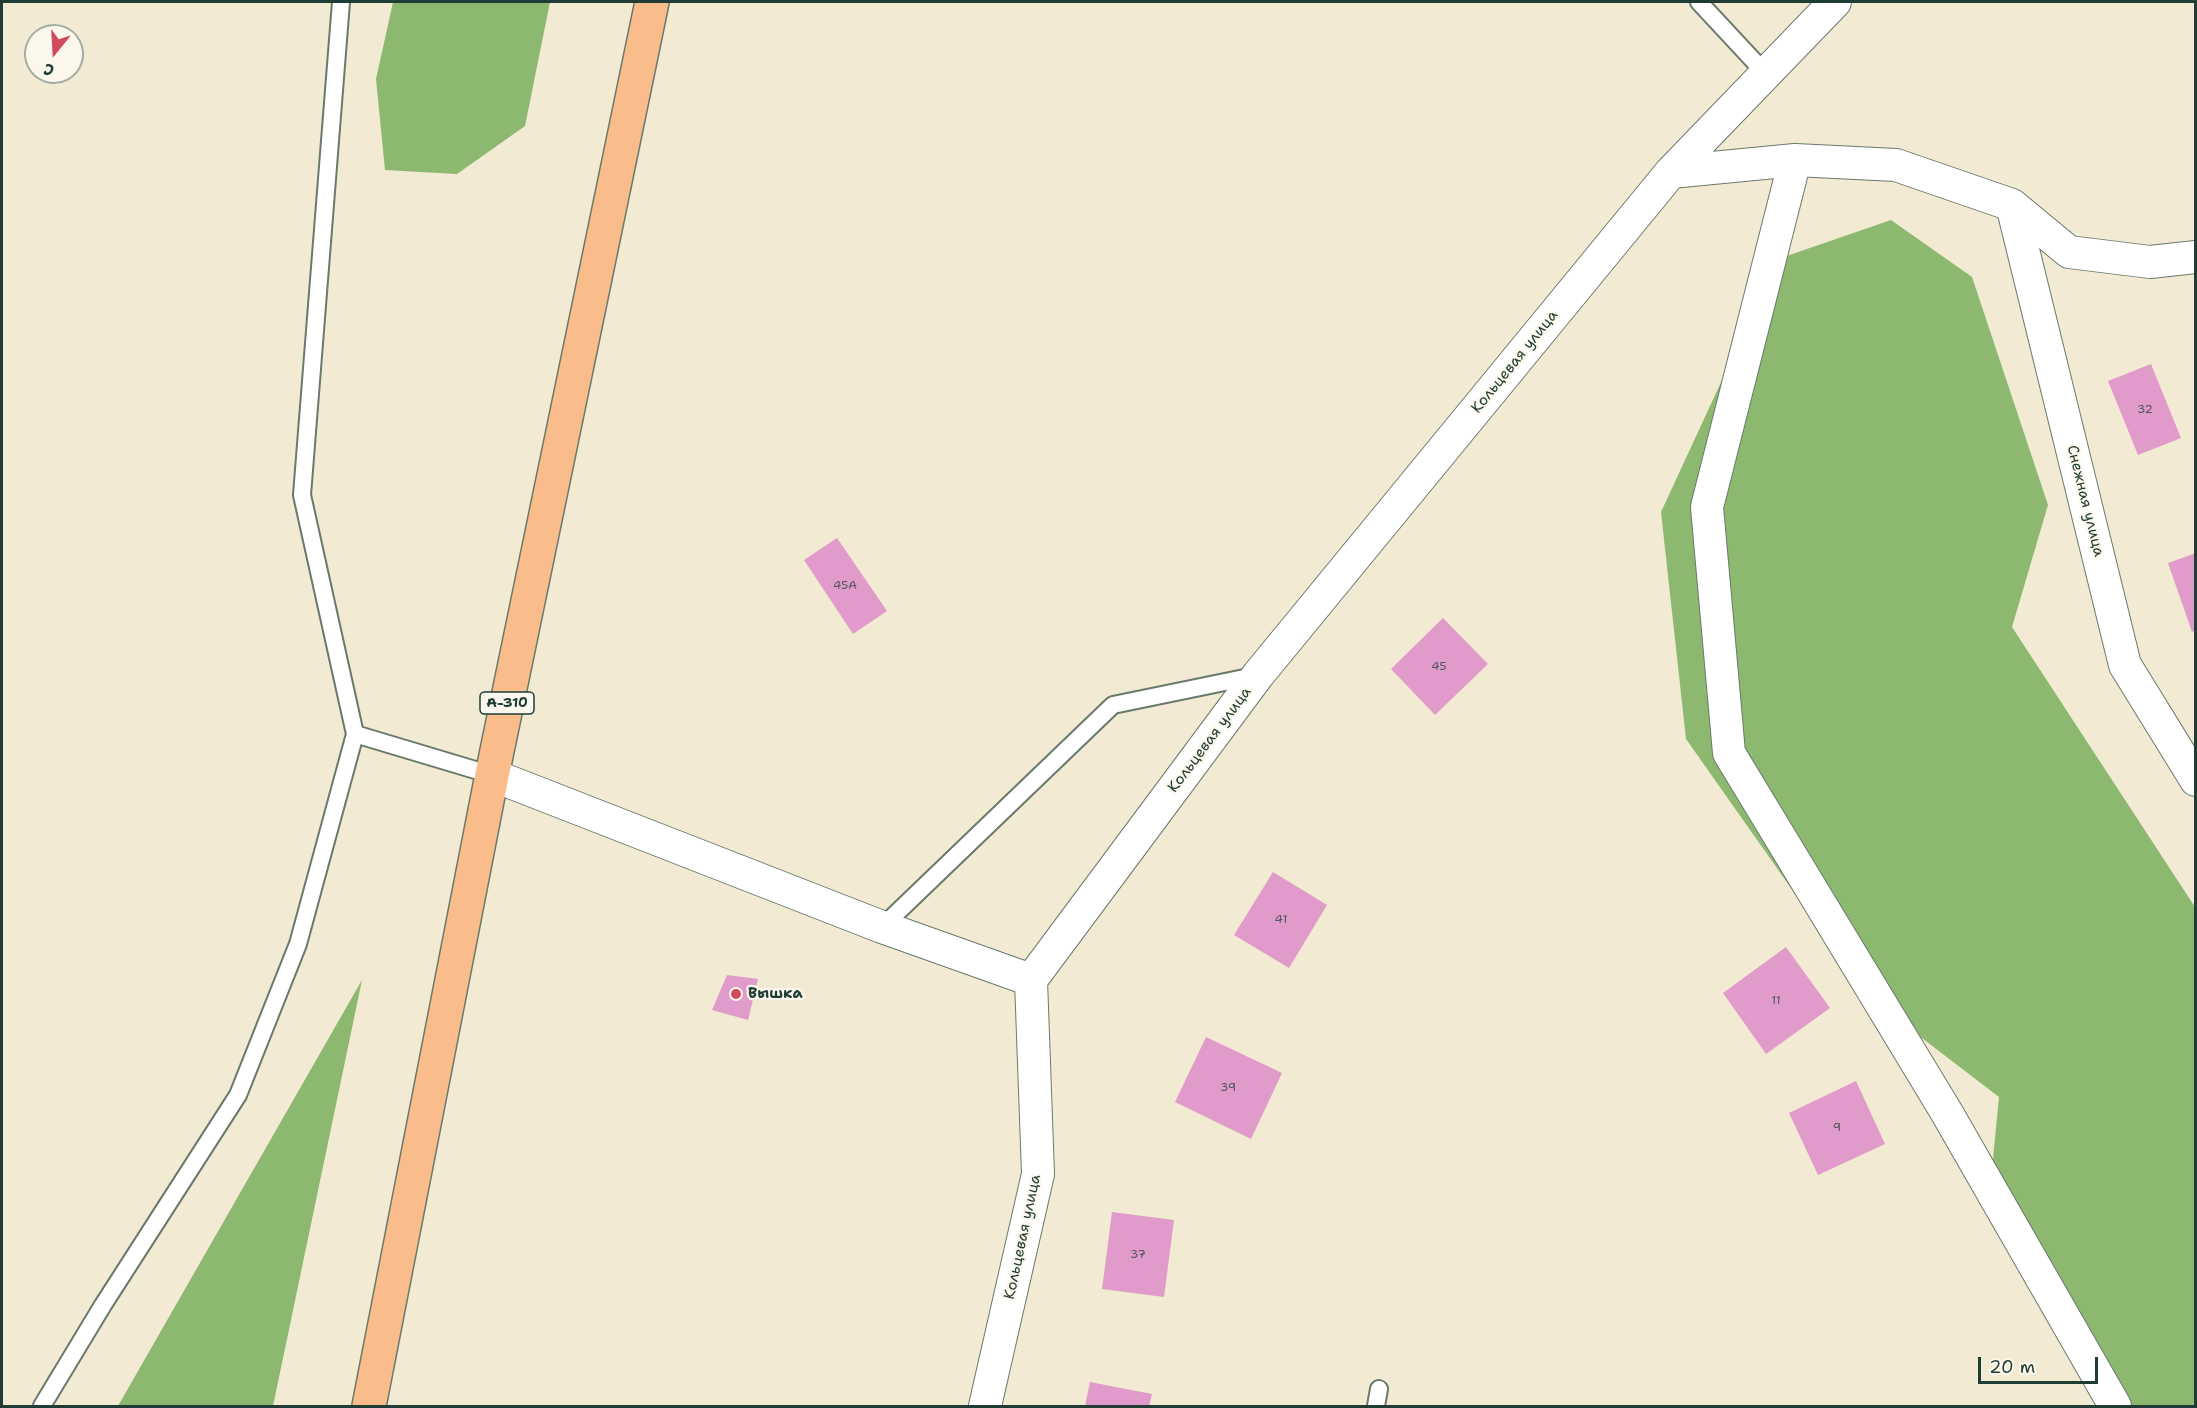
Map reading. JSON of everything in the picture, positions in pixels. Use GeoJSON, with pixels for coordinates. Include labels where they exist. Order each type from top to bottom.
{"type":"FeatureCollection","features":[{"type":"Feature","properties":{"kind":"highway","name":"А-310"},"geometry":{"type":"LineString","coordinates":[[369,1407],[492,775],[652,2]]}},
{"type":"Feature","properties":{"kind":"street","name":"Кольцевая улица"},"geometry":{"type":"LineString","coordinates":[[985,1407],[1038,1174],[1031,980],[1258,675],[1671,172],[1835,2]]}},
{"type":"Feature","properties":{"kind":"street"},"geometry":{"type":"LineString","coordinates":[[1795,160],[1707,507],[1730,753],[1947,1113],[2115,1407]]}},
{"type":"Feature","properties":{"kind":"street"},"geometry":{"type":"LineString","coordinates":[[1671,172],[1795,160],[1896,165],[2012,205],[2069,252],[2150,262],[2196,257]]}},
{"type":"Feature","properties":{"kind":"street","name":"Снежная улица"},"geometry":{"type":"LineString","coordinates":[[2012,205],[2125,665],[2196,780]]}},
{"type":"Feature","properties":{"kind":"street"},"geometry":{"type":"LineString","coordinates":[[492,775],[882,927],[1031,980]]}},
{"type":"Feature","properties":{"kind":"lane"},"geometry":{"type":"LineString","coordinates":[[42,1407],[103,1305],[238,1095],[298,944],[355,734],[302,495],[341,2]]}},
{"type":"Feature","properties":{"kind":"lane"},"geometry":{"type":"LineString","coordinates":[[1700,2],[1766,74]]}},
{"type":"Feature","properties":{"kind":"lane"},"geometry":{"type":"LineString","coordinates":[[882,927],[1113,705],[1258,675]]}},
{"type":"Feature","properties":{"kind":"lane"},"geometry":{"type":"LineString","coordinates":[[355,734],[492,775]]}},
{"type":"Feature","properties":{"kind":"lane"},"geometry":{"type":"LineString","coordinates":[[1376,1407],[1379,1389]]}},
{"type":"Feature","properties":{"kind":"green space"},"geometry":{"type":"Polygon","coordinates":[[[393,2],[550,2],[525,126],[457,174],[385,170],[376,79],[393,2]]]}},
{"type":"Feature","properties":{"kind":"green space"},"geometry":{"type":"Polygon","coordinates":[[[1891,220],[1972,277],[2048,505],[2012,627],[2195,907],[2195,1406],[2122,1406],[1988,1210],[1999,1097],[1867,996],[1686,739],[1661,512],[1778,259],[1891,220]]]}},
{"type":"Feature","properties":{"kind":"green space"},"geometry":{"type":"Polygon","coordinates":[[[362,980],[273,1406],[118,1406],[362,980]]]}},
{"type":"Feature","properties":{"kind":"building"},"geometry":{"type":"Polygon","coordinates":[[[2151,364],[2181,438],[2138,455],[2108,381],[2151,364]]]}},
{"type":"Feature","properties":{"kind":"building"},"geometry":{"type":"Polygon","coordinates":[[[837,538],[887,611],[853,634],[804,560],[837,538]]]}},
{"type":"Feature","properties":{"kind":"building"},"geometry":{"type":"Polygon","coordinates":[[[2196,553],[2196,630],[2192,632],[2168,563],[2196,553]]]}},
{"type":"Feature","properties":{"kind":"building"},"geometry":{"type":"Polygon","coordinates":[[[1443,618],[1488,664],[1435,715],[1391,669],[1443,618]]]}},
{"type":"Feature","properties":{"kind":"building"},"geometry":{"type":"Polygon","coordinates":[[[1273,872],[1327,905],[1289,968],[1234,935],[1273,872]]]}},
{"type":"Feature","properties":{"kind":"building"},"geometry":{"type":"Polygon","coordinates":[[[1786,947],[1830,1008],[1766,1054],[1723,993],[1786,947]]]}},
{"type":"Feature","properties":{"kind":"building","name":"Вышка"},"geometry":{"type":"Polygon","coordinates":[[[727,975],[758,979],[748,1020],[712,1010],[727,975]]]}},
{"type":"Feature","properties":{"kind":"building"},"geometry":{"type":"Polygon","coordinates":[[[1206,1037],[1282,1073],[1251,1139],[1175,1102],[1206,1037]]]}},
{"type":"Feature","properties":{"kind":"building"},"geometry":{"type":"Polygon","coordinates":[[[1856,1081],[1885,1144],[1818,1175],[1789,1113],[1856,1081]]]}},
{"type":"Feature","properties":{"kind":"building"},"geometry":{"type":"Polygon","coordinates":[[[1112,1212],[1174,1220],[1164,1297],[1102,1289],[1112,1212]]]}},
{"type":"Feature","properties":{"kind":"building"},"geometry":{"type":"Polygon","coordinates":[[[1090,1382],[1152,1394],[1149,1406],[1085,1406],[1090,1382]]]}},
{"type":"Feature","properties":{"kind":"place","name":"Вышка"},"geometry":{"type":"Point","coordinates":[736,994]}}]}
